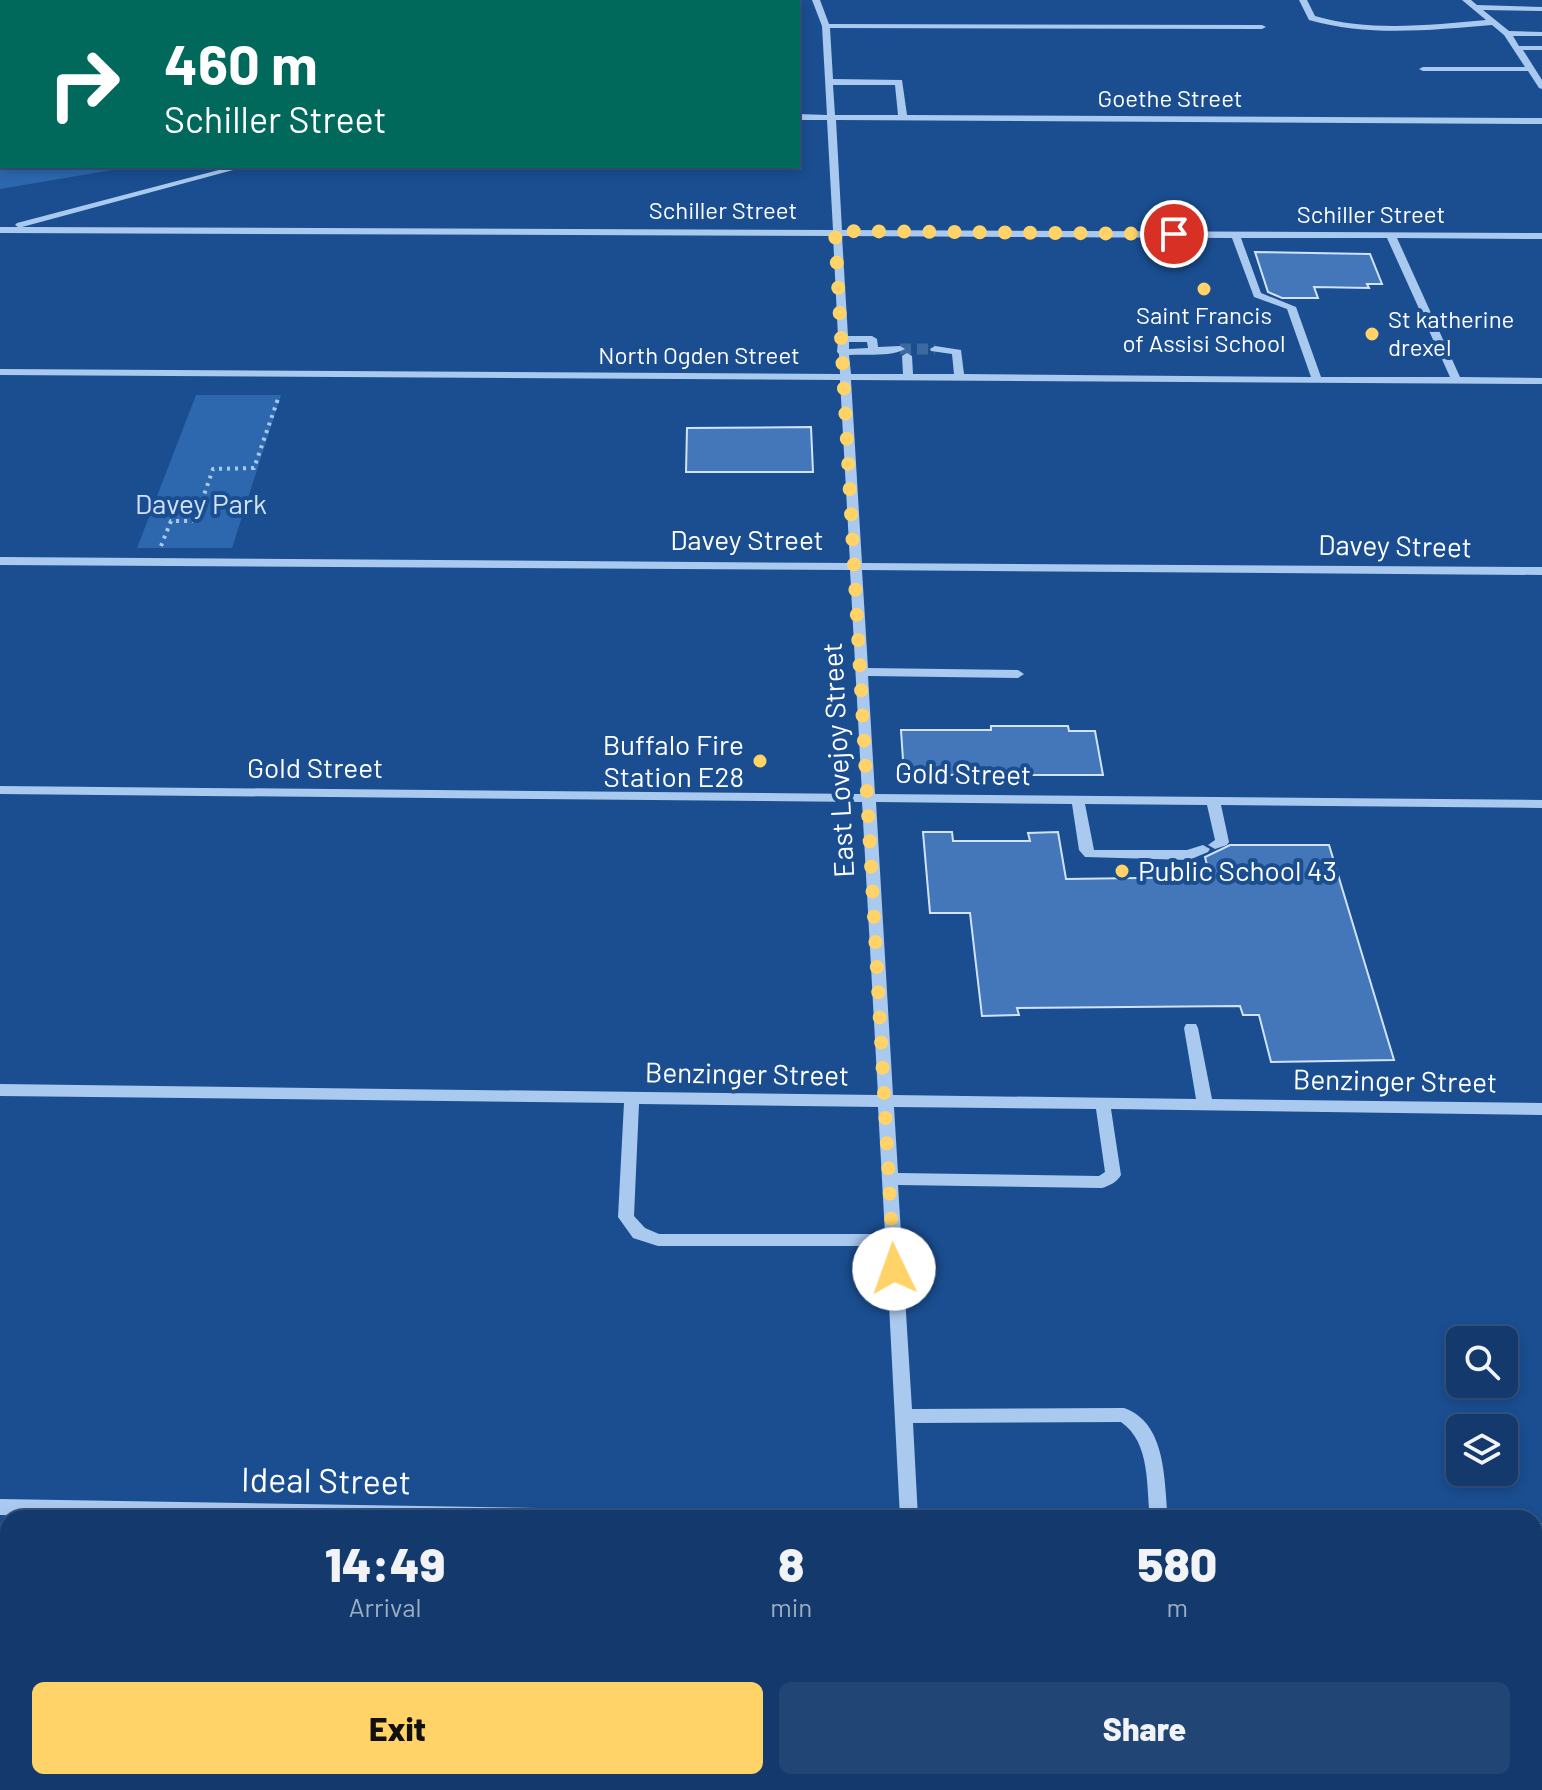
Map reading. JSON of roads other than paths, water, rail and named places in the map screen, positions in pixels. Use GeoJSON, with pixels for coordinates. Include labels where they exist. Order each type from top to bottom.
{"type":"FeatureCollection","features":[{"type":"Feature","properties":{"kind":"street","name":"East Lovejoy Street"},"geometry":{"type":"LineString","coordinates":[[816,0],[826,26],[853,564],[909,1510]]}},
{"type":"Feature","properties":{"kind":"street"},"geometry":{"type":"LineString","coordinates":[[1303,0],[1312,18],[1330,24],[1429,27],[1493,22]]}},
{"type":"Feature","properties":{"kind":"street"},"geometry":{"type":"LineString","coordinates":[[1466,0],[1507,33],[1542,86]]}},
{"type":"Feature","properties":{"kind":"street"},"geometry":{"type":"LineString","coordinates":[[1476,7],[1542,9]]}},
{"type":"Feature","properties":{"kind":"street"},"geometry":{"type":"LineString","coordinates":[[826,26],[1262,27]]}},
{"type":"Feature","properties":{"kind":"street"},"geometry":{"type":"LineString","coordinates":[[1507,33],[1542,34]]}},
{"type":"Feature","properties":{"kind":"street"},"geometry":{"type":"LineString","coordinates":[[1518,48],[1542,48]]}},
{"type":"Feature","properties":{"kind":"street"},"geometry":{"type":"LineString","coordinates":[[1423,69],[1532,69]]}},
{"type":"Feature","properties":{"kind":"street"},"geometry":{"type":"LineString","coordinates":[[828,82],[899,82],[903,118]]}},
{"type":"Feature","properties":{"kind":"street","name":"Goethe Street"},"geometry":{"type":"LineString","coordinates":[[800,117],[1542,121]]}},
{"type":"Feature","properties":{"kind":"street"},"geometry":{"type":"LineString","coordinates":[[0,231],[236,168]]}},
{"type":"Feature","properties":{"kind":"street","name":"Schiller Street"},"geometry":{"type":"LineString","coordinates":[[0,231],[835,231],[1542,236]]}},
{"type":"Feature","properties":{"kind":"street"},"geometry":{"type":"LineString","coordinates":[[1235,234],[1257,295],[1291,307],[1317,380]]}},
{"type":"Feature","properties":{"kind":"street"},"geometry":{"type":"LineString","coordinates":[[1391,236],[1456,380]]}},
{"type":"Feature","properties":{"kind":"street"},"geometry":{"type":"LineString","coordinates":[[841,339],[872,339],[873,352]]}},
{"type":"Feature","properties":{"kind":"street"},"geometry":{"type":"LineString","coordinates":[[842,352],[900,353],[908,377]]}},
{"type":"Feature","properties":{"kind":"street"},"geometry":{"type":"LineString","coordinates":[[939,352],[957,352],[959,378]]}},
{"type":"Feature","properties":{"kind":"street","name":"North Ogden Street"},"geometry":{"type":"LineString","coordinates":[[0,372],[1542,381]]}},
{"type":"Feature","properties":{"kind":"street","name":"Davey Street"},"geometry":{"type":"LineString","coordinates":[[0,561],[853,564],[1542,571]]}},
{"type":"Feature","properties":{"kind":"street"},"geometry":{"type":"LineString","coordinates":[[861,672],[1018,674]]}},
{"type":"Feature","properties":{"kind":"street","name":"Gold Street"},"geometry":{"type":"LineString","coordinates":[[0,790],[1542,804]]}},
{"type":"Feature","properties":{"kind":"street"},"geometry":{"type":"LineString","coordinates":[[1078,799],[1086,850],[1090,854],[1189,855],[1222,842],[1213,801]]}},
{"type":"Feature","properties":{"kind":"street"},"geometry":{"type":"LineString","coordinates":[[1191,1028],[1205,1105]]}},
{"type":"Feature","properties":{"kind":"street","name":"Benzinger Street"},"geometry":{"type":"LineString","coordinates":[[0,1090],[1542,1109]]}},
{"type":"Feature","properties":{"kind":"street"},"geometry":{"type":"LineString","coordinates":[[632,1098],[626,1217],[639,1233],[658,1240],[893,1240]]}},
{"type":"Feature","properties":{"kind":"street"},"geometry":{"type":"LineString","coordinates":[[890,1179],[1102,1182],[1113,1175],[1103,1104]]}},
{"type":"Feature","properties":{"kind":"street"},"geometry":{"type":"LineString","coordinates":[[903,1416],[1124,1415],[1137,1421],[1147,1434],[1158,1510]]}},
{"type":"Feature","properties":{"kind":"street","name":"Ideal Street"},"geometry":{"type":"LineString","coordinates":[[0,1507],[178,1510]]}},
{"type":"Feature","properties":{"kind":"tunnel"},"geometry":{"type":"LineString","coordinates":[[900,349],[935,349]]}},
{"type":"Feature","properties":{"kind":"place","name":"Saint Francis of Assisi School"},"geometry":{"type":"Point","coordinates":[1204,289]}},
{"type":"Feature","properties":{"kind":"place","name":"St katherine drexel"},"geometry":{"type":"Point","coordinates":[1372,334]}},
{"type":"Feature","properties":{"kind":"place","name":"Buffalo Fire Station E28"},"geometry":{"type":"Point","coordinates":[760,761]}},
{"type":"Feature","properties":{"kind":"place","name":"Public School 43"},"geometry":{"type":"Point","coordinates":[1122,871]}},
{"type":"Feature","properties":{"kind":"park label","name":"Davey Park"},"geometry":{"type":"Point","coordinates":[201,504]}}]}
